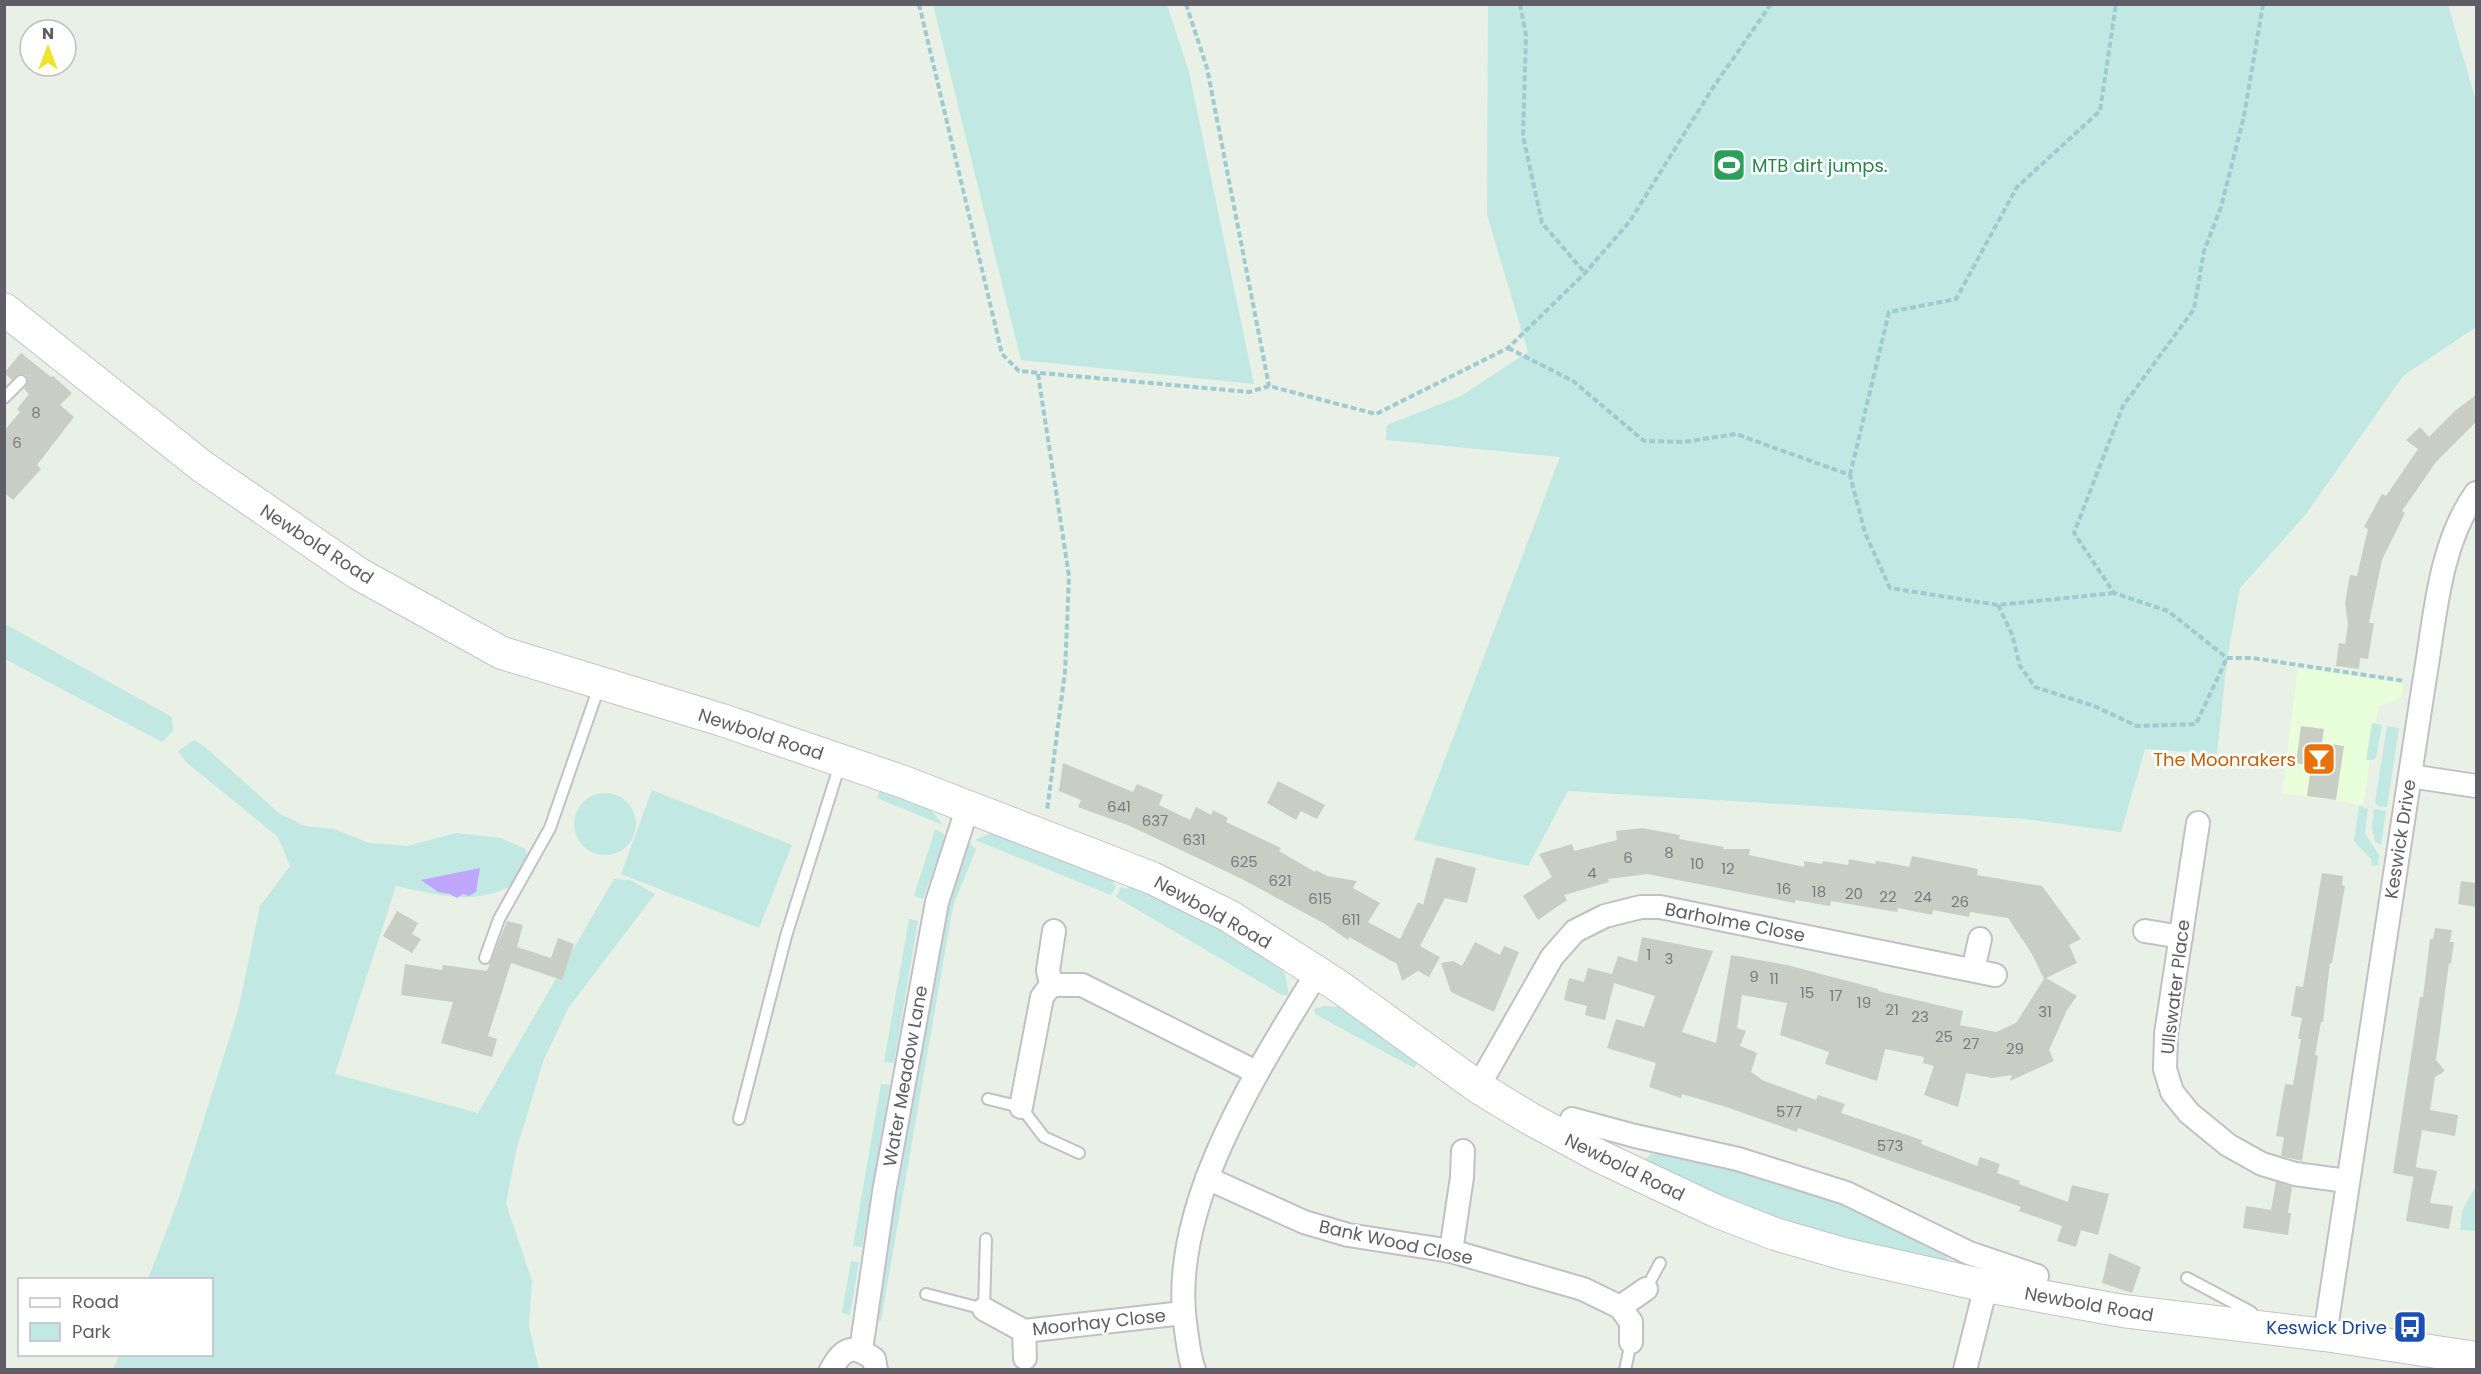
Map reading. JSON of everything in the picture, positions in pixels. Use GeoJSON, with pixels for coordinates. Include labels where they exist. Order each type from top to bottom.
{"type":"FeatureCollection","features":[{"type":"Feature","properties":{"kind":"main road","name":"Newbold Road"},"geometry":{"type":"LineString","coordinates":[[4,309],[203,467],[359,574],[502,653],[722,720],[841,760],[968,806],[1172,888],[1229,916],[1317,973],[1478,1087],[1529,1118],[1630,1152],[1716,1211],[1775,1234],[1844,1254],[1969,1270],[2123,1311],[2325,1335],[2476,1358]]}},
{"type":"Feature","properties":{"kind":"street","name":"Keswick Drive"},"geometry":{"type":"LineString","coordinates":[[2325,1335],[2441,583],[2453,538],[2476,493]]}},
{"type":"Feature","properties":{"kind":"street"},"geometry":{"type":"LineString","coordinates":[[2410,776],[2476,786]]}},
{"type":"Feature","properties":{"kind":"street","name":"Water Meadow Lane"},"geometry":{"type":"LineString","coordinates":[[861,1350],[884,1192],[935,912],[968,806]]}},
{"type":"Feature","properties":{"kind":"street","name":"Ullswater Place"},"geometry":{"type":"LineString","coordinates":[[2198,823],[2166,1034],[2165,1069],[2172,1092],[2189,1113],[2228,1144],[2262,1164],[2295,1174],[2347,1181]]}},
{"type":"Feature","properties":{"kind":"street","name":"Barholme Close"},"geometry":{"type":"LineString","coordinates":[[1478,1087],[1552,957],[1575,932],[1605,916],[1641,907],[1660,906],[1995,975]]}},
{"type":"Feature","properties":{"kind":"street"},"geometry":{"type":"LineString","coordinates":[[1021,1107],[1042,997],[1051,985],[1048,970],[1054,931]]}},
{"type":"Feature","properties":{"kind":"street"},"geometry":{"type":"LineString","coordinates":[[2145,931],[2181,937]]}},
{"type":"Feature","properties":{"kind":"street"},"geometry":{"type":"LineString","coordinates":[[1973,970],[1980,939]]}},
{"type":"Feature","properties":{"kind":"street"},"geometry":{"type":"LineString","coordinates":[[1194,1370],[1183,1313],[1185,1263],[1193,1220],[1207,1178],[1256,1072],[1317,973]]}},
{"type":"Feature","properties":{"kind":"street"},"geometry":{"type":"LineString","coordinates":[[1051,985],[1082,985],[1256,1072]]}},
{"type":"Feature","properties":{"kind":"street","name":"Newbold Road"},"geometry":{"type":"LineString","coordinates":[[1572,1119],[1630,1152],[1738,1158],[1846,1193],[1969,1270],[2037,1276]]}},
{"type":"Feature","properties":{"kind":"street"},"geometry":{"type":"LineString","coordinates":[[1451,1251],[1462,1177],[1463,1151]]}},
{"type":"Feature","properties":{"kind":"street","name":"Bank Wood Close"},"geometry":{"type":"LineString","coordinates":[[1207,1178],[1315,1226],[1348,1235],[1451,1251],[1583,1289],[1620,1307]]}},
{"type":"Feature","properties":{"kind":"street"},"geometry":{"type":"LineString","coordinates":[[1965,1370],[1969,1270]]}},
{"type":"Feature","properties":{"kind":"street"},"geometry":{"type":"LineString","coordinates":[[1631,1342],[1631,1322],[1620,1307],[1646,1288]]}},
{"type":"Feature","properties":{"kind":"street","name":"Moorhay Close"},"geometry":{"type":"LineString","coordinates":[[984,1309],[1024,1331],[1183,1313]]}},
{"type":"Feature","properties":{"kind":"street"},"geometry":{"type":"LineString","coordinates":[[1024,1331],[1025,1358]]}},
{"type":"Feature","properties":{"kind":"street"},"geometry":{"type":"LineString","coordinates":[[831,1370],[840,1354],[852,1349],[861,1350],[874,1359],[876,1370]]}},
{"type":"Feature","properties":{"kind":"lane"},"geometry":{"type":"LineString","coordinates":[[4,398],[21,381]]}},
{"type":"Feature","properties":{"kind":"lane"},"geometry":{"type":"LineString","coordinates":[[485,958],[499,919],[550,828],[600,684]]}},
{"type":"Feature","properties":{"kind":"lane"},"geometry":{"type":"LineString","coordinates":[[739,1119],[786,936],[841,760]]}},
{"type":"Feature","properties":{"kind":"lane"},"geometry":{"type":"LineString","coordinates":[[988,1099],[1021,1107],[1044,1137],[1079,1153]]}},
{"type":"Feature","properties":{"kind":"lane"},"geometry":{"type":"LineString","coordinates":[[927,1294],[984,1309],[986,1239]]}},
{"type":"Feature","properties":{"kind":"lane"},"geometry":{"type":"LineString","coordinates":[[1646,1288],[1660,1263]]}},
{"type":"Feature","properties":{"kind":"lane"},"geometry":{"type":"LineString","coordinates":[[2187,1278],[2251,1312],[2265,1329]]}},
{"type":"Feature","properties":{"kind":"lane"},"geometry":{"type":"LineString","coordinates":[[1624,1370],[1631,1342]]}},
{"type":"Feature","properties":{"kind":"path"},"geometry":{"type":"LineString","coordinates":[[919,4],[1002,354],[1019,371],[1249,392],[1269,386],[1376,414],[1508,348],[1585,273],[1630,221],[1712,89],[1772,4]]}},
{"type":"Feature","properties":{"kind":"path"},"geometry":{"type":"LineString","coordinates":[[1186,4],[1207,68],[1269,386]]}},
{"type":"Feature","properties":{"kind":"path"},"geometry":{"type":"LineString","coordinates":[[1520,4],[1526,35],[1523,136],[1542,223],[1585,273]]}},
{"type":"Feature","properties":{"kind":"path"},"geometry":{"type":"LineString","coordinates":[[2116,4],[2100,111],[2017,187],[1956,299],[1889,312],[1850,475],[1865,533],[1890,588],[1998,605],[2114,593],[2168,611],[2227,658],[2252,658],[2424,683]]}},
{"type":"Feature","properties":{"kind":"path"},"geometry":{"type":"LineString","coordinates":[[2114,593],[2074,534],[2124,406],[2194,309],[2204,251],[2221,207],[2244,116],[2263,4]]}},
{"type":"Feature","properties":{"kind":"path"},"geometry":{"type":"LineString","coordinates":[[1508,348],[1573,381],[1644,441],[1684,442],[1736,434],[1850,475]]}},
{"type":"Feature","properties":{"kind":"path"},"geometry":{"type":"LineString","coordinates":[[1038,374],[1069,576],[1065,672],[1042,835]]}},
{"type":"Feature","properties":{"kind":"path"},"geometry":{"type":"LineString","coordinates":[[1998,605],[2012,634],[2020,666],[2035,687],[2094,706],[2137,726],[2196,724],[2227,658]]}},
{"type":"Feature","properties":{"kind":"shaded area"},"geometry":{"type":"Polygon","coordinates":[[[2298,668],[2403,683],[2401,697],[2378,707],[2363,805],[2282,794],[2298,668]]]}},
{"type":"Feature","properties":{"kind":"shaded area"},"geometry":{"type":"Polygon","coordinates":[[[480,868],[476,892],[469,896],[463,894],[457,898],[438,892],[421,880],[480,868]]]}},
{"type":"Feature","properties":{"kind":"green space"},"geometry":{"type":"Polygon","coordinates":[[[933,5],[1167,5],[1189,72],[1254,384],[1021,360],[933,5]]]}},
{"type":"Feature","properties":{"kind":"green space"},"geometry":{"type":"Polygon","coordinates":[[[1488,5],[2448,5],[2476,101],[2476,327],[2403,376],[2306,514],[2240,588],[2227,659],[2217,754],[2145,749],[2121,832],[2025,819],[1568,791],[1528,866],[1414,840],[1560,457],[1386,440],[1387,425],[1461,396],[1528,352],[1487,215],[1488,5]]]}},
{"type":"Feature","properties":{"kind":"green space"},"geometry":{"type":"Polygon","coordinates":[[[5,624],[172,717],[173,731],[162,742],[5,659],[5,624]]]}},
{"type":"Feature","properties":{"kind":"green space"},"geometry":{"type":"Polygon","coordinates":[[[2372,723],[2382,725],[2376,757],[2373,760],[2366,760],[2372,723]]]}},
{"type":"Feature","properties":{"kind":"green space"},"geometry":{"type":"Polygon","coordinates":[[[2387,726],[2399,728],[2387,807],[2378,806],[2375,802],[2387,726]]]}},
{"type":"Feature","properties":{"kind":"green space"},"geometry":{"type":"Polygon","coordinates":[[[194,740],[204,746],[280,814],[305,826],[334,829],[369,843],[408,846],[456,833],[501,838],[525,849],[534,873],[515,884],[483,896],[451,896],[396,886],[335,1074],[478,1113],[614,879],[630,880],[655,894],[569,1007],[544,1059],[516,1151],[506,1204],[532,1281],[529,1326],[539,1369],[113,1370],[119,1356],[213,1356],[213,1278],[148,1278],[178,1201],[238,1011],[260,906],[290,866],[278,837],[186,762],[178,751],[194,740]]]}},
{"type":"Feature","properties":{"kind":"green space"},"geometry":{"type":"Polygon","coordinates":[[[652,790],[792,845],[759,928],[621,874],[652,790]]]}},
{"type":"Feature","properties":{"kind":"green space"},"geometry":{"type":"Polygon","coordinates":[[[880,790],[930,808],[943,825],[877,798],[880,790]]]}},
{"type":"Feature","properties":{"kind":"green space"},"geometry":{"type":"Polygon","coordinates":[[[605,793],[627,802],[636,824],[627,846],[605,855],[583,846],[574,824],[583,802],[605,793]]]}},
{"type":"Feature","properties":{"kind":"green space"},"geometry":{"type":"Polygon","coordinates":[[[2359,806],[2368,809],[2365,834],[2379,855],[2378,865],[2372,866],[2371,859],[2354,841],[2359,806]]]}},
{"type":"Feature","properties":{"kind":"green space"},"geometry":{"type":"Polygon","coordinates":[[[2374,809],[2386,811],[2381,845],[2375,842],[2372,828],[2374,809]]]}},
{"type":"Feature","properties":{"kind":"green space"},"geometry":{"type":"Polygon","coordinates":[[[935,829],[944,834],[943,844],[923,899],[914,896],[935,829]]]}},
{"type":"Feature","properties":{"kind":"green space"},"geometry":{"type":"Polygon","coordinates":[[[989,834],[997,834],[1115,879],[1113,884],[1116,886],[1111,895],[975,840],[989,834]]]}},
{"type":"Feature","properties":{"kind":"green space"},"geometry":{"type":"Polygon","coordinates":[[[970,844],[976,849],[951,917],[881,1321],[871,1319],[939,927],[965,852],[970,844]]]}},
{"type":"Feature","properties":{"kind":"green space"},"geometry":{"type":"Polygon","coordinates":[[[1129,885],[1258,951],[1284,972],[1289,995],[1282,995],[1116,897],[1121,887],[1127,889],[1129,885]]]}},
{"type":"Feature","properties":{"kind":"green space"},"geometry":{"type":"Polygon","coordinates":[[[909,919],[918,921],[894,1063],[884,1062],[909,919]]]}},
{"type":"Feature","properties":{"kind":"green space"},"geometry":{"type":"Polygon","coordinates":[[[1325,1006],[1339,1007],[1417,1063],[1414,1068],[1315,1014],[1314,1009],[1325,1006]]]}},
{"type":"Feature","properties":{"kind":"green space"},"geometry":{"type":"Polygon","coordinates":[[[881,1084],[890,1085],[862,1247],[853,1246],[881,1084]]]}},
{"type":"Feature","properties":{"kind":"green space"},"geometry":{"type":"Polygon","coordinates":[[[1651,1154],[1730,1166],[1798,1185],[1882,1221],[1945,1252],[1949,1262],[1948,1266],[1767,1218],[1644,1161],[1651,1154]]]}},
{"type":"Feature","properties":{"kind":"green space"},"geometry":{"type":"Polygon","coordinates":[[[2475,1187],[2476,1231],[2460,1230],[2462,1211],[2475,1187]]]}},
{"type":"Feature","properties":{"kind":"green space"},"geometry":{"type":"Polygon","coordinates":[[[851,1261],[859,1262],[850,1315],[842,1313],[851,1261]]]}},
{"type":"Feature","properties":{"kind":"building"},"geometry":{"type":"Polygon","coordinates":[[[21,353],[72,393],[60,405],[74,417],[37,465],[41,469],[13,500],[4,493],[4,431],[20,412],[17,409],[29,394],[24,389],[28,382],[26,375],[19,374],[12,380],[4,373],[21,353]]]}},
{"type":"Feature","properties":{"kind":"building"},"geometry":{"type":"Polygon","coordinates":[[[2476,395],[2476,422],[2436,462],[2402,511],[2405,513],[2382,560],[2369,623],[2374,623],[2368,659],[2360,658],[2359,669],[2336,666],[2339,643],[2345,644],[2348,625],[2345,603],[2350,575],[2357,576],[2368,529],[2364,527],[2382,494],[2386,496],[2418,449],[2406,440],[2420,427],[2429,437],[2456,410],[2476,395]]]}},
{"type":"Feature","properties":{"kind":"building","name":"The Moonrakers"},"geometry":{"type":"Polygon","coordinates":[[[2301,726],[2324,729],[2322,743],[2344,746],[2336,800],[2307,796],[2311,766],[2296,763],[2301,726]]]}},
{"type":"Feature","properties":{"kind":"building"},"geometry":{"type":"Polygon","coordinates":[[[1063,763],[1133,792],[1137,784],[1163,795],[1159,805],[1190,820],[1196,807],[1211,815],[1213,810],[1228,818],[1226,822],[1281,848],[1279,851],[1315,872],[1316,870],[1327,876],[1357,881],[1353,888],[1380,903],[1368,922],[1400,939],[1418,902],[1423,905],[1436,857],[1476,868],[1467,903],[1445,898],[1420,946],[1440,957],[1429,977],[1418,971],[1402,981],[1397,964],[1349,937],[1348,940],[1325,924],[1242,879],[1130,826],[1078,807],[1081,800],[1059,791],[1063,763]]]}},
{"type":"Feature","properties":{"kind":"building"},"geometry":{"type":"Polygon","coordinates":[[[1278,781],[1325,805],[1317,819],[1301,811],[1296,820],[1267,803],[1278,781]]]}},
{"type":"Feature","properties":{"kind":"building"},"geometry":{"type":"Polygon","coordinates":[[[1642,828],[1680,835],[1679,839],[1724,847],[1723,849],[1750,849],[1749,855],[1804,867],[1804,861],[1848,865],[1849,859],[1909,867],[1912,856],[1978,869],[1977,875],[2042,886],[2081,939],[2069,945],[2077,963],[2046,978],[2077,996],[2067,1010],[2049,1050],[2054,1061],[2010,1081],[2012,1075],[1992,1078],[1966,1073],[1958,1107],[1924,1095],[1934,1066],[1923,1063],[1924,1057],[1885,1049],[1877,1081],[1825,1064],[1829,1052],[1780,1035],[1787,1003],[1742,995],[1737,1028],[1746,1031],[1740,1046],[1757,1053],[1751,1072],[1764,1081],[1816,1100],[1818,1095],[1845,1104],[1841,1113],[1922,1140],[1921,1144],[1977,1166],[1980,1157],[2000,1164],[1997,1173],[2020,1181],[2019,1184],[2068,1202],[2072,1185],[2109,1194],[2098,1235],[2081,1230],[2076,1247],[2057,1241],[2062,1226],[2019,1211],[2021,1207],[1798,1128],[1797,1132],[1726,1107],[1682,1094],[1681,1098],[1649,1087],[1656,1063],[1607,1048],[1616,1019],[1644,1027],[1655,996],[1614,983],[1605,1020],[1585,1015],[1587,1006],[1564,1000],[1569,978],[1584,982],[1588,968],[1612,974],[1618,956],[1637,962],[1642,937],[1713,951],[1682,1032],[1716,1043],[1731,955],[1787,965],[1878,989],[1878,991],[1963,1011],[1960,1025],[1996,1032],[2016,1023],[2044,979],[2032,954],[2008,918],[1970,912],[1969,917],[1933,910],[1932,915],[1898,908],[1897,912],[1831,901],[1830,906],[1795,900],[1795,903],[1647,874],[1608,879],[1609,882],[1564,895],[1567,900],[1538,920],[1523,896],[1552,877],[1539,854],[1572,844],[1574,851],[1617,840],[1616,831],[1642,828]]]}},
{"type":"Feature","properties":{"kind":"building"},"geometry":{"type":"Polygon","coordinates":[[[2322,873],[2343,876],[2342,885],[2345,886],[2332,963],[2330,963],[2323,1022],[2321,1022],[2315,1055],[2318,1056],[2302,1161],[2281,1156],[2284,1137],[2276,1136],[2285,1084],[2293,1085],[2301,1039],[2298,1039],[2302,1018],[2291,1016],[2296,986],[2303,987],[2322,873]]]}},
{"type":"Feature","properties":{"kind":"building"},"geometry":{"type":"Polygon","coordinates":[[[2461,881],[2476,883],[2476,907],[2458,904],[2461,881]]]}},
{"type":"Feature","properties":{"kind":"building"},"geometry":{"type":"Polygon","coordinates":[[[397,911],[418,923],[412,934],[421,939],[412,953],[383,936],[397,911]]]}},
{"type":"Feature","properties":{"kind":"building"},"geometry":{"type":"Polygon","coordinates":[[[507,921],[523,925],[517,947],[551,958],[558,938],[574,944],[562,980],[511,963],[488,1036],[497,1039],[492,1057],[441,1043],[453,1002],[401,995],[405,964],[442,970],[443,965],[487,971],[507,921]]]}},
{"type":"Feature","properties":{"kind":"building"},"geometry":{"type":"Polygon","coordinates":[[[2435,928],[2452,930],[2450,942],[2454,942],[2436,1060],[2445,1071],[2435,1077],[2430,1110],[2458,1115],[2455,1136],[2422,1130],[2414,1177],[2393,1173],[2420,997],[2423,997],[2430,939],[2433,939],[2435,928]]]}},
{"type":"Feature","properties":{"kind":"building"},"geometry":{"type":"Polygon","coordinates":[[[1475,942],[1500,955],[1504,946],[1519,952],[1494,1012],[1451,992],[1441,963],[1453,961],[1462,966],[1475,942]]]}},
{"type":"Feature","properties":{"kind":"building"},"geometry":{"type":"Polygon","coordinates":[[[2415,1167],[2437,1171],[2430,1203],[2453,1206],[2449,1229],[2406,1221],[2415,1167]]]}},
{"type":"Feature","properties":{"kind":"building"},"geometry":{"type":"Polygon","coordinates":[[[2276,1182],[2292,1187],[2288,1213],[2291,1213],[2288,1235],[2243,1228],[2246,1206],[2271,1210],[2276,1182]]]}},
{"type":"Feature","properties":{"kind":"building"},"geometry":{"type":"Polygon","coordinates":[[[2109,1253],[2141,1267],[2132,1293],[2102,1283],[2109,1253]]]}},
{"type":"Feature","properties":{"kind":"place","name":"MTB dirt jumps."},"geometry":{"type":"Point","coordinates":[1729,165]}},
{"type":"Feature","properties":{"kind":"place","name":"The Moonrakers"},"geometry":{"type":"Point","coordinates":[2319,759]}},
{"type":"Feature","properties":{"kind":"place","name":"Keswick Drive"},"geometry":{"type":"Point","coordinates":[2410,1327]}}]}
